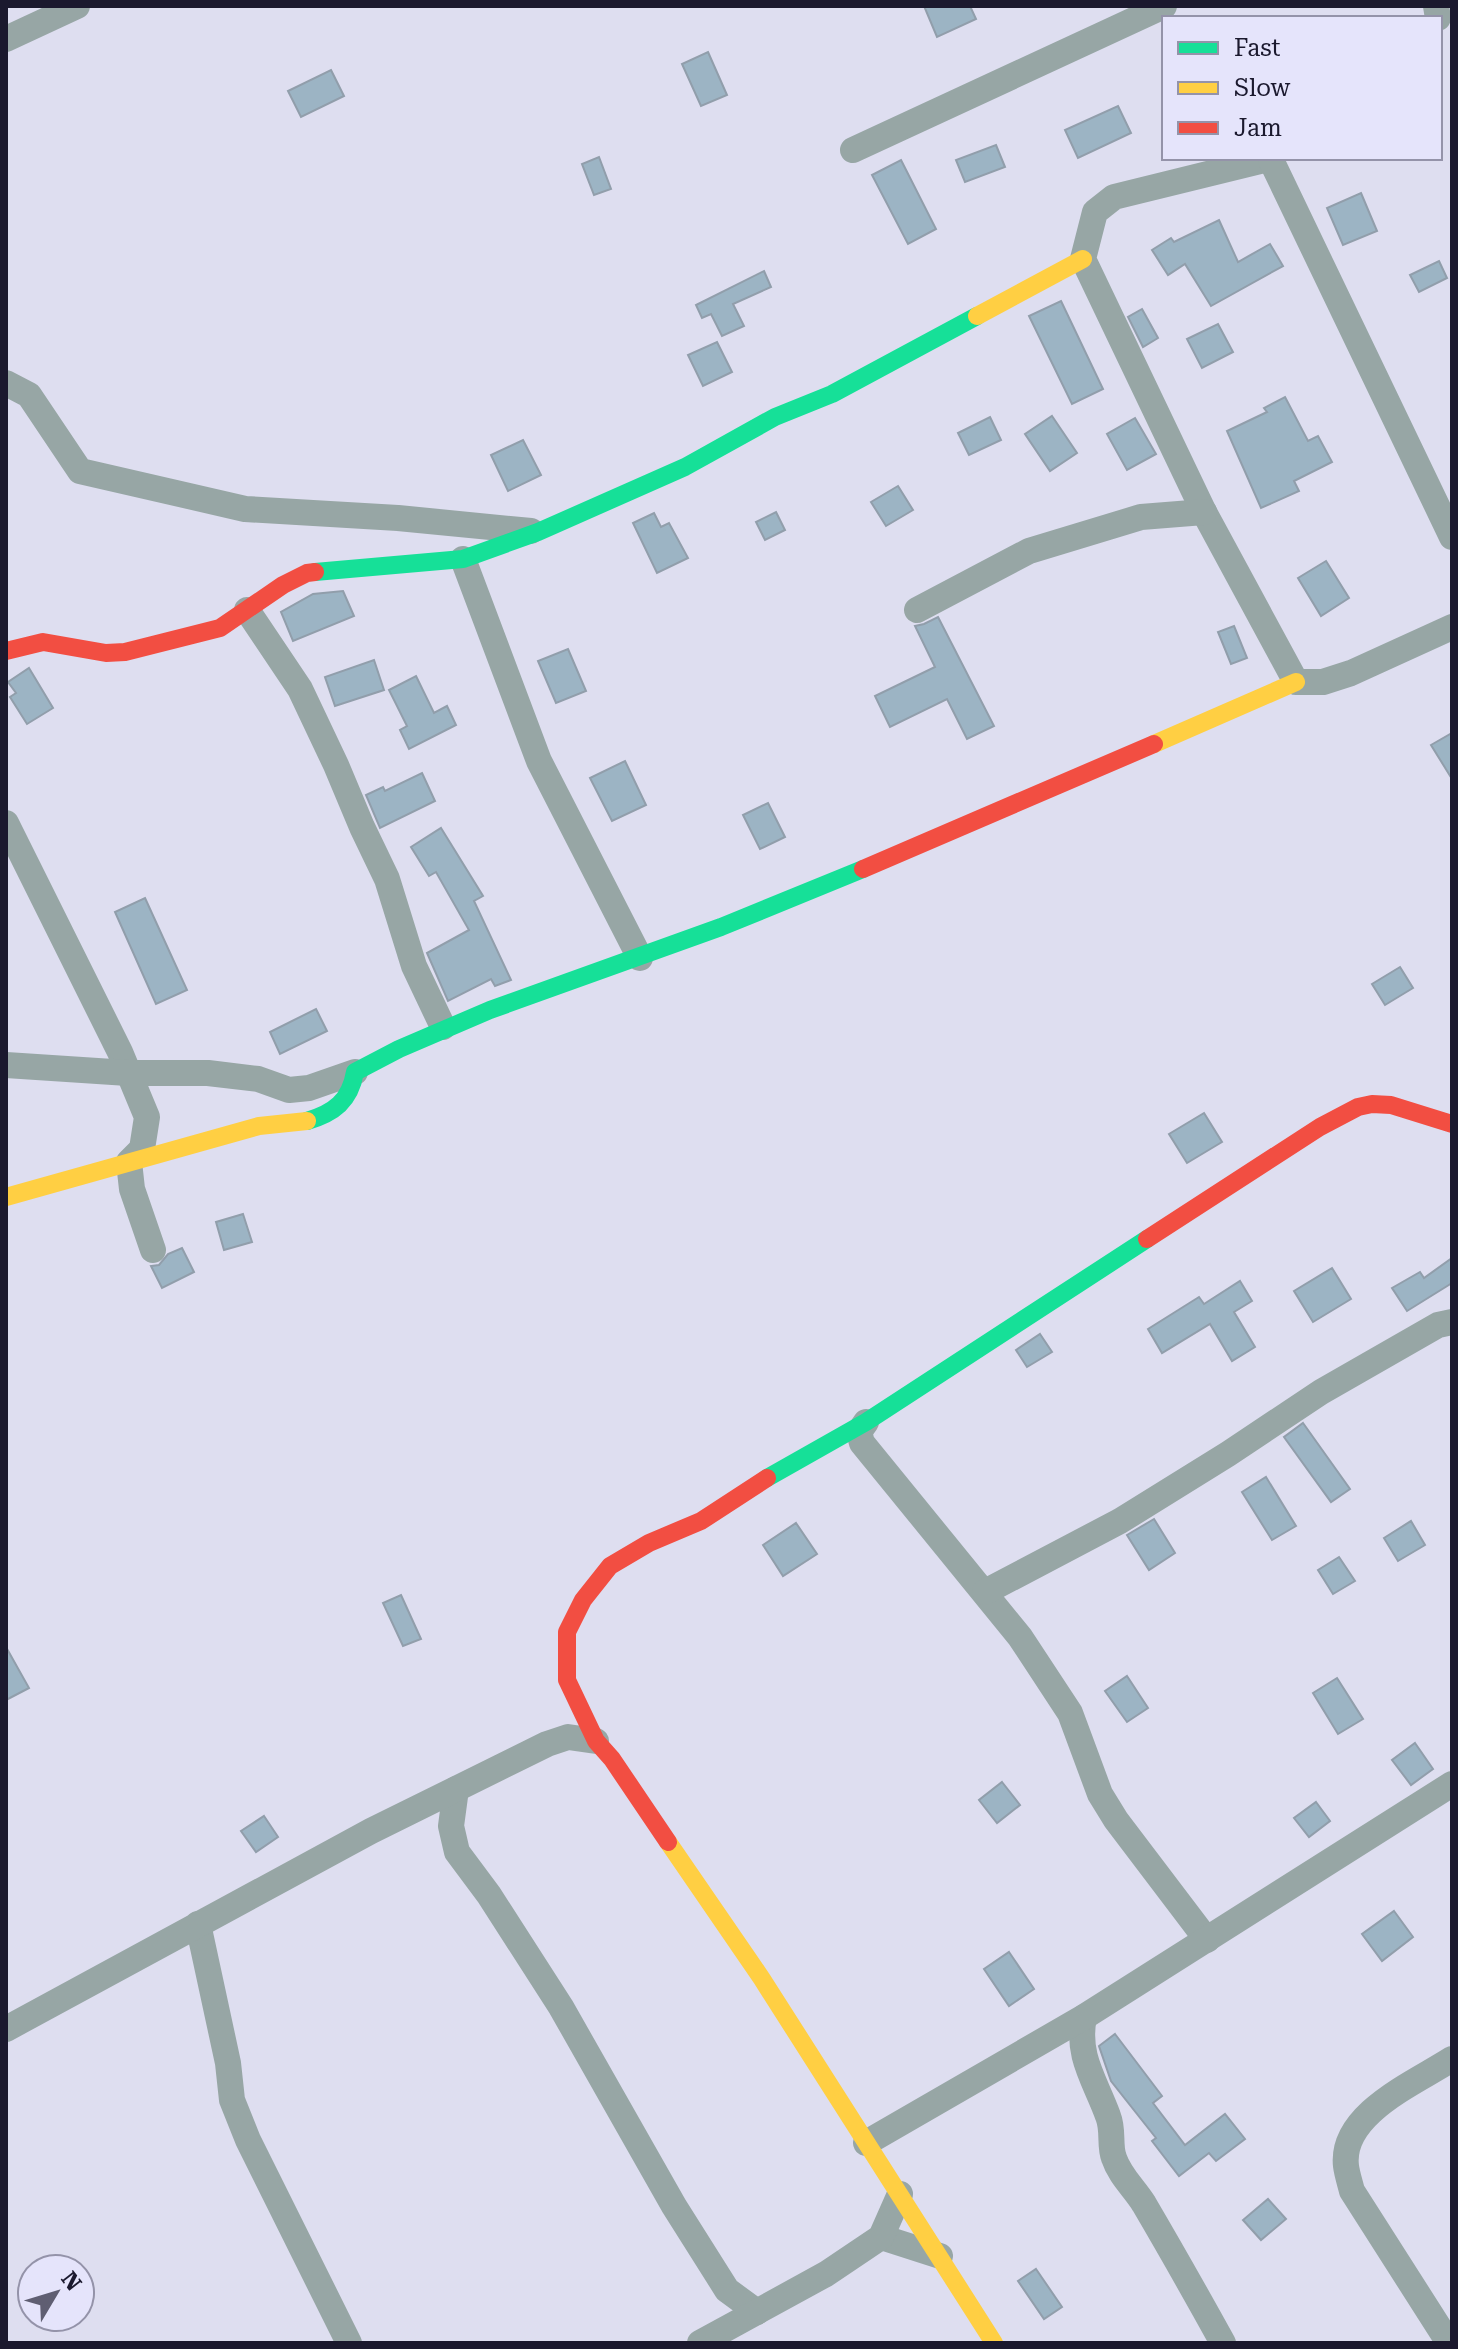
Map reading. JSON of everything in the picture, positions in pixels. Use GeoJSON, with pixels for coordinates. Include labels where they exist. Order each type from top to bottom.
{"type":"FeatureCollection","features":[{"type":"Feature","properties":{"kind":"street"},"geometry":{"type":"LineString","coordinates":[[6,39],[77,6]]}},
{"type":"Feature","properties":{"kind":"street"},"geometry":{"type":"LineString","coordinates":[[853,150],[1164,6]]}},
{"type":"Feature","properties":{"kind":"street"},"geometry":{"type":"LineString","coordinates":[[1267,160],[1114,197],[1095,212],[1083,259],[1204,512],[1296,682]]}},
{"type":"Feature","properties":{"kind":"street"},"geometry":{"type":"LineString","coordinates":[[1271,160],[1452,537]]}},
{"type":"Feature","properties":{"kind":"street"},"geometry":{"type":"LineString","coordinates":[[6,651],[43,642],[106,653],[125,652],[220,628],[283,585],[307,573],[463,559],[538,532],[685,467],[775,417],[832,394],[1083,259]]}},
{"type":"Feature","properties":{"kind":"street"},"geometry":{"type":"LineString","coordinates":[[6,383],[29,395],[80,471],[245,509],[398,518],[538,532]]}},
{"type":"Feature","properties":{"kind":"street"},"geometry":{"type":"LineString","coordinates":[[917,610],[1029,551],[1141,517],[1204,512]]}},
{"type":"Feature","properties":{"kind":"street"},"geometry":{"type":"LineString","coordinates":[[463,559],[539,761],[640,958]]}},
{"type":"Feature","properties":{"kind":"street"},"geometry":{"type":"LineString","coordinates":[[247,610],[300,689],[336,765],[387,879],[414,966],[443,1027]]}},
{"type":"Feature","properties":{"kind":"street"},"geometry":{"type":"LineString","coordinates":[[6,1065],[128,1073],[208,1073],[258,1079],[289,1090],[309,1088],[355,1072],[443,1027],[584,974],[640,958],[886,861],[1296,682],[1323,682],[1351,673],[1452,627]]}},
{"type":"Feature","properties":{"kind":"street"},"geometry":{"type":"LineString","coordinates":[[6,823],[147,1117],[142,1149],[129,1162]]}},
{"type":"Feature","properties":{"kind":"street"},"geometry":{"type":"LineString","coordinates":[[6,1197],[259,1126],[292,1125],[338,1109],[351,1097],[355,1072]]}},
{"type":"Feature","properties":{"kind":"street"},"geometry":{"type":"LineString","coordinates":[[994,2343],[762,1979],[612,1759],[596,1741],[567,1680],[567,1632],[583,1600],[610,1566],[649,1543],[701,1521],[766,1479],[866,1422],[1293,1144],[1348,1112],[1373,1104],[1420,1112],[1452,1124]]}},
{"type":"Feature","properties":{"kind":"street"},"geometry":{"type":"LineString","coordinates":[[129,1162],[132,1189],[153,1250]]}},
{"type":"Feature","properties":{"kind":"street"},"geometry":{"type":"LineString","coordinates":[[985,1592],[1120,1521],[1321,1392],[1438,1325],[1452,1322]]}},
{"type":"Feature","properties":{"kind":"street"},"geometry":{"type":"LineString","coordinates":[[866,1422],[859,1432],[862,1443],[1020,1637],[1070,1713],[1100,1794],[1116,1820],[1207,1940]]}},
{"type":"Feature","properties":{"kind":"street"},"geometry":{"type":"LineString","coordinates":[[6,2029],[371,1831],[547,1744],[568,1737],[596,1741]]}},
{"type":"Feature","properties":{"kind":"street"},"geometry":{"type":"LineString","coordinates":[[866,2143],[1084,2017],[1452,1784]]}},
{"type":"Feature","properties":{"kind":"street"},"geometry":{"type":"LineString","coordinates":[[456,1789],[451,1826],[457,1852],[489,1895],[561,2007],[674,2206],[727,2290],[757,2312]]}},
{"type":"Feature","properties":{"kind":"street"},"geometry":{"type":"LineString","coordinates":[[198,1924],[228,2063],[232,2100],[248,2140],[349,2343]]}},
{"type":"Feature","properties":{"kind":"street"},"geometry":{"type":"LineString","coordinates":[[1084,2017],[1081,2049],[1110,2120],[1114,2134],[1112,2155],[1125,2179],[1138,2193],[1223,2343]]}},
{"type":"Feature","properties":{"kind":"street"},"geometry":{"type":"LineString","coordinates":[[1449,2343],[1352,2191],[1345,2164],[1348,2143],[1355,2127],[1372,2110],[1452,2059]]}},
{"type":"Feature","properties":{"kind":"street"},"geometry":{"type":"LineString","coordinates":[[700,2343],[826,2274],[881,2237],[900,2194]]}},
{"type":"Feature","properties":{"kind":"street"},"geometry":{"type":"LineString","coordinates":[[881,2237],[940,2256]]}},
{"type":"Feature","properties":{"kind":"building"},"geometry":{"type":"Polygon","coordinates":[[[924,6],[970,6],[976,19],[937,37],[924,6]]]}},
{"type":"Feature","properties":{"kind":"building"},"geometry":{"type":"Polygon","coordinates":[[[708,52],[727,95],[701,106],[682,64],[708,52]]]}},
{"type":"Feature","properties":{"kind":"building"},"geometry":{"type":"Polygon","coordinates":[[[331,70],[344,96],[301,117],[288,91],[331,70]]]}},
{"type":"Feature","properties":{"kind":"building"},"geometry":{"type":"Polygon","coordinates":[[[1118,106],[1131,133],[1078,158],[1065,130],[1118,106]]]}},
{"type":"Feature","properties":{"kind":"building"},"geometry":{"type":"Polygon","coordinates":[[[996,145],[1005,167],[965,182],[956,160],[996,145]]]}},
{"type":"Feature","properties":{"kind":"building"},"geometry":{"type":"Polygon","coordinates":[[[599,157],[611,189],[594,195],[582,164],[599,157]]]}},
{"type":"Feature","properties":{"kind":"building"},"geometry":{"type":"Polygon","coordinates":[[[901,160],[936,229],[908,244],[872,175],[901,160]]]}},
{"type":"Feature","properties":{"kind":"building"},"geometry":{"type":"Polygon","coordinates":[[[1361,193],[1377,231],[1343,245],[1327,208],[1361,193]]]}},
{"type":"Feature","properties":{"kind":"building"},"geometry":{"type":"Polygon","coordinates":[[[1219,220],[1238,262],[1270,244],[1283,266],[1211,306],[1185,264],[1168,275],[1152,250],[1171,238],[1174,242],[1219,220]]]}},
{"type":"Feature","properties":{"kind":"building"},"geometry":{"type":"Polygon","coordinates":[[[1439,261],[1447,278],[1419,292],[1410,275],[1439,261]]]}},
{"type":"Feature","properties":{"kind":"building"},"geometry":{"type":"Polygon","coordinates":[[[764,271],[771,287],[733,304],[744,326],[722,336],[711,314],[702,318],[696,305],[764,271]]]}},
{"type":"Feature","properties":{"kind":"building"},"geometry":{"type":"Polygon","coordinates":[[[1061,301],[1103,389],[1072,404],[1029,316],[1061,301]]]}},
{"type":"Feature","properties":{"kind":"building"},"geometry":{"type":"Polygon","coordinates":[[[1142,309],[1158,338],[1143,347],[1128,317],[1142,309]]]}},
{"type":"Feature","properties":{"kind":"building"},"geometry":{"type":"Polygon","coordinates":[[[1218,324],[1233,352],[1202,368],[1187,339],[1218,324]]]}},
{"type":"Feature","properties":{"kind":"building"},"geometry":{"type":"Polygon","coordinates":[[[717,342],[732,372],[703,386],[688,355],[717,342]]]}},
{"type":"Feature","properties":{"kind":"building"},"geometry":{"type":"Polygon","coordinates":[[[1285,397],[1308,441],[1318,436],[1332,462],[1294,481],[1299,491],[1261,508],[1227,431],[1267,412],[1264,408],[1285,397]]]}},
{"type":"Feature","properties":{"kind":"building"},"geometry":{"type":"Polygon","coordinates":[[[1052,416],[1077,453],[1050,471],[1025,434],[1052,416]]]}},
{"type":"Feature","properties":{"kind":"building"},"geometry":{"type":"Polygon","coordinates":[[[990,417],[1001,440],[969,455],[958,433],[990,417]]]}},
{"type":"Feature","properties":{"kind":"building"},"geometry":{"type":"Polygon","coordinates":[[[1135,418],[1156,454],[1127,470],[1107,434],[1135,418]]]}},
{"type":"Feature","properties":{"kind":"building"},"geometry":{"type":"Polygon","coordinates":[[[523,440],[541,475],[508,491],[491,455],[523,440]]]}},
{"type":"Feature","properties":{"kind":"building"},"geometry":{"type":"Polygon","coordinates":[[[898,486],[913,510],[886,526],[871,502],[898,486]]]}},
{"type":"Feature","properties":{"kind":"building"},"geometry":{"type":"Polygon","coordinates":[[[776,512],[785,530],[765,540],[756,522],[776,512]]]}},
{"type":"Feature","properties":{"kind":"building"},"geometry":{"type":"Polygon","coordinates":[[[654,513],[661,527],[669,523],[688,558],[657,573],[633,523],[654,513]]]}},
{"type":"Feature","properties":{"kind":"building"},"geometry":{"type":"Polygon","coordinates":[[[1326,561],[1349,598],[1321,616],[1298,578],[1326,561]]]}},
{"type":"Feature","properties":{"kind":"building"},"geometry":{"type":"Polygon","coordinates":[[[343,591],[354,616],[293,641],[281,612],[313,594],[343,591]]]}},
{"type":"Feature","properties":{"kind":"building"},"geometry":{"type":"Polygon","coordinates":[[[938,617],[994,726],[967,739],[947,699],[890,727],[875,696],[935,667],[915,626],[938,617]]]}},
{"type":"Feature","properties":{"kind":"building"},"geometry":{"type":"Polygon","coordinates":[[[1234,626],[1247,658],[1231,664],[1218,632],[1234,626]]]}},
{"type":"Feature","properties":{"kind":"building"},"geometry":{"type":"Polygon","coordinates":[[[568,649],[586,691],[556,703],[538,661],[568,649]]]}},
{"type":"Feature","properties":{"kind":"building"},"geometry":{"type":"Polygon","coordinates":[[[374,660],[384,690],[335,706],[325,677],[374,660]]]}},
{"type":"Feature","properties":{"kind":"building"},"geometry":{"type":"Polygon","coordinates":[[[29,668],[53,708],[27,724],[10,697],[16,693],[8,682],[29,668]]]}},
{"type":"Feature","properties":{"kind":"building"},"geometry":{"type":"Polygon","coordinates":[[[416,676],[434,713],[447,706],[456,725],[409,749],[400,730],[407,726],[389,690],[416,676]]]}},
{"type":"Feature","properties":{"kind":"building"},"geometry":{"type":"Polygon","coordinates":[[[1452,733],[1452,779],[1431,745],[1452,733]]]}},
{"type":"Feature","properties":{"kind":"building"},"geometry":{"type":"Polygon","coordinates":[[[625,761],[646,805],[612,821],[590,778],[625,761]]]}},
{"type":"Feature","properties":{"kind":"building"},"geometry":{"type":"Polygon","coordinates":[[[422,773],[435,801],[380,828],[366,795],[383,787],[385,791],[422,773]]]}},
{"type":"Feature","properties":{"kind":"building"},"geometry":{"type":"Polygon","coordinates":[[[768,803],[785,837],[760,849],[743,815],[768,803]]]}},
{"type":"Feature","properties":{"kind":"building"},"geometry":{"type":"Polygon","coordinates":[[[441,828],[483,896],[474,901],[511,980],[495,986],[491,979],[448,1001],[427,953],[469,930],[436,872],[429,876],[411,847],[441,828]]]}},
{"type":"Feature","properties":{"kind":"building"},"geometry":{"type":"Polygon","coordinates":[[[145,898],[187,990],[156,1004],[115,912],[145,898]]]}},
{"type":"Feature","properties":{"kind":"building"},"geometry":{"type":"Polygon","coordinates":[[[1400,967],[1413,988],[1385,1005],[1372,984],[1400,967]]]}},
{"type":"Feature","properties":{"kind":"building"},"geometry":{"type":"Polygon","coordinates":[[[316,1009],[327,1031],[280,1054],[270,1032],[316,1009]]]}},
{"type":"Feature","properties":{"kind":"building"},"geometry":{"type":"Polygon","coordinates":[[[1204,1113],[1222,1142],[1187,1163],[1169,1134],[1204,1113]]]}},
{"type":"Feature","properties":{"kind":"building"},"geometry":{"type":"Polygon","coordinates":[[[243,1214],[252,1242],[224,1250],[216,1222],[243,1214]]]}},
{"type":"Feature","properties":{"kind":"building"},"geometry":{"type":"Polygon","coordinates":[[[182,1248],[194,1272],[162,1288],[151,1266],[159,1265],[168,1254],[182,1248]]]}},
{"type":"Feature","properties":{"kind":"building"},"geometry":{"type":"Polygon","coordinates":[[[1452,1258],[1452,1283],[1407,1311],[1392,1288],[1420,1272],[1424,1278],[1452,1258]]]}},
{"type":"Feature","properties":{"kind":"building"},"geometry":{"type":"Polygon","coordinates":[[[1332,1268],[1351,1299],[1313,1322],[1294,1291],[1332,1268]]]}},
{"type":"Feature","properties":{"kind":"building"},"geometry":{"type":"Polygon","coordinates":[[[1240,1281],[1252,1301],[1234,1312],[1255,1347],[1232,1361],[1210,1324],[1162,1353],[1148,1329],[1199,1297],[1204,1304],[1240,1281]]]}},
{"type":"Feature","properties":{"kind":"building"},"geometry":{"type":"Polygon","coordinates":[[[1040,1334],[1052,1352],[1027,1367],[1016,1350],[1040,1334]]]}},
{"type":"Feature","properties":{"kind":"building"},"geometry":{"type":"Polygon","coordinates":[[[1303,1423],[1350,1489],[1331,1502],[1284,1437],[1303,1423]]]}},
{"type":"Feature","properties":{"kind":"building"},"geometry":{"type":"Polygon","coordinates":[[[1266,1477],[1296,1526],[1272,1540],[1242,1492],[1266,1477]]]}},
{"type":"Feature","properties":{"kind":"building"},"geometry":{"type":"Polygon","coordinates":[[[1154,1519],[1175,1553],[1149,1570],[1127,1535],[1154,1519]]]}},
{"type":"Feature","properties":{"kind":"building"},"geometry":{"type":"Polygon","coordinates":[[[1411,1521],[1425,1545],[1398,1561],[1384,1538],[1411,1521]]]}},
{"type":"Feature","properties":{"kind":"building"},"geometry":{"type":"Polygon","coordinates":[[[796,1523],[817,1554],[783,1576],[763,1545],[796,1523]]]}},
{"type":"Feature","properties":{"kind":"building"},"geometry":{"type":"Polygon","coordinates":[[[1339,1557],[1355,1581],[1333,1594],[1318,1570],[1339,1557]]]}},
{"type":"Feature","properties":{"kind":"building"},"geometry":{"type":"Polygon","coordinates":[[[401,1595],[421,1639],[403,1646],[383,1603],[401,1595]]]}},
{"type":"Feature","properties":{"kind":"building"},"geometry":{"type":"Polygon","coordinates":[[[6,1647],[29,1688],[6,1700],[6,1647]]]}},
{"type":"Feature","properties":{"kind":"building"},"geometry":{"type":"Polygon","coordinates":[[[1127,1676],[1148,1708],[1127,1722],[1105,1691],[1127,1676]]]}},
{"type":"Feature","properties":{"kind":"building"},"geometry":{"type":"Polygon","coordinates":[[[1337,1678],[1363,1719],[1338,1734],[1313,1693],[1337,1678]]]}},
{"type":"Feature","properties":{"kind":"building"},"geometry":{"type":"Polygon","coordinates":[[[1415,1743],[1433,1769],[1411,1785],[1392,1760],[1415,1743]]]}},
{"type":"Feature","properties":{"kind":"building"},"geometry":{"type":"Polygon","coordinates":[[[1002,1782],[1020,1805],[997,1823],[979,1800],[1002,1782]]]}},
{"type":"Feature","properties":{"kind":"building"},"geometry":{"type":"Polygon","coordinates":[[[1316,1802],[1330,1821],[1309,1837],[1294,1818],[1316,1802]]]}},
{"type":"Feature","properties":{"kind":"building"},"geometry":{"type":"Polygon","coordinates":[[[264,1816],[278,1837],[256,1852],[241,1831],[264,1816]]]}},
{"type":"Feature","properties":{"kind":"building"},"geometry":{"type":"Polygon","coordinates":[[[1394,1911],[1413,1937],[1382,1961],[1362,1934],[1394,1911]]]}},
{"type":"Feature","properties":{"kind":"building"},"geometry":{"type":"Polygon","coordinates":[[[1009,1952],[1034,1989],[1009,2006],[984,1969],[1009,1952]]]}},
{"type":"Feature","properties":{"kind":"building"},"geometry":{"type":"Polygon","coordinates":[[[1115,2034],[1162,2096],[1153,2103],[1185,2145],[1225,2114],[1245,2139],[1216,2161],[1209,2153],[1179,2176],[1152,2141],[1156,2138],[1111,2081],[1099,2046],[1115,2034]]]}},
{"type":"Feature","properties":{"kind":"building"},"geometry":{"type":"Polygon","coordinates":[[[1268,2199],[1286,2219],[1261,2240],[1243,2220],[1268,2199]]]}},
{"type":"Feature","properties":{"kind":"building"},"geometry":{"type":"Polygon","coordinates":[[[1036,2269],[1062,2307],[1044,2319],[1018,2281],[1036,2269]]]}},
{"type":"Feature","properties":{"kind":"traffic: fast"},"geometry":{"type":"LineString","coordinates":[[315,572],[463,559],[538,532],[685,467],[775,417],[832,394],[977,316]]}},
{"type":"Feature","properties":{"kind":"traffic: fast"},"geometry":{"type":"LineString","coordinates":[[307,1121],[333,1110],[345,1098],[355,1072],[399,1049],[490,1010],[721,927],[863,869]]}},
{"type":"Feature","properties":{"kind":"traffic: fast"},"geometry":{"type":"LineString","coordinates":[[767,1478],[866,1422],[1147,1239]]}},
{"type":"Feature","properties":{"kind":"traffic: slow"},"geometry":{"type":"LineString","coordinates":[[977,316],[1083,259]]}},
{"type":"Feature","properties":{"kind":"traffic: slow"},"geometry":{"type":"LineString","coordinates":[[1154,744],[1296,682]]}},
{"type":"Feature","properties":{"kind":"traffic: slow"},"geometry":{"type":"LineString","coordinates":[[6,1197],[259,1126],[307,1121]]}},
{"type":"Feature","properties":{"kind":"traffic: slow"},"geometry":{"type":"LineString","coordinates":[[668,1842],[762,1979],[994,2343]]}},
{"type":"Feature","properties":{"kind":"traffic: jam"},"geometry":{"type":"LineString","coordinates":[[6,651],[43,642],[106,653],[125,652],[220,628],[283,585],[315,572]]}},
{"type":"Feature","properties":{"kind":"traffic: jam"},"geometry":{"type":"LineString","coordinates":[[863,869],[1154,744]]}},
{"type":"Feature","properties":{"kind":"traffic: jam"},"geometry":{"type":"LineString","coordinates":[[1147,1239],[1320,1127],[1358,1107],[1391,1105],[1452,1124]]}},
{"type":"Feature","properties":{"kind":"traffic: jam"},"geometry":{"type":"LineString","coordinates":[[668,1842],[612,1759],[596,1741],[567,1680],[567,1632],[583,1600],[610,1566],[649,1543],[701,1521],[767,1478]]}}]}
